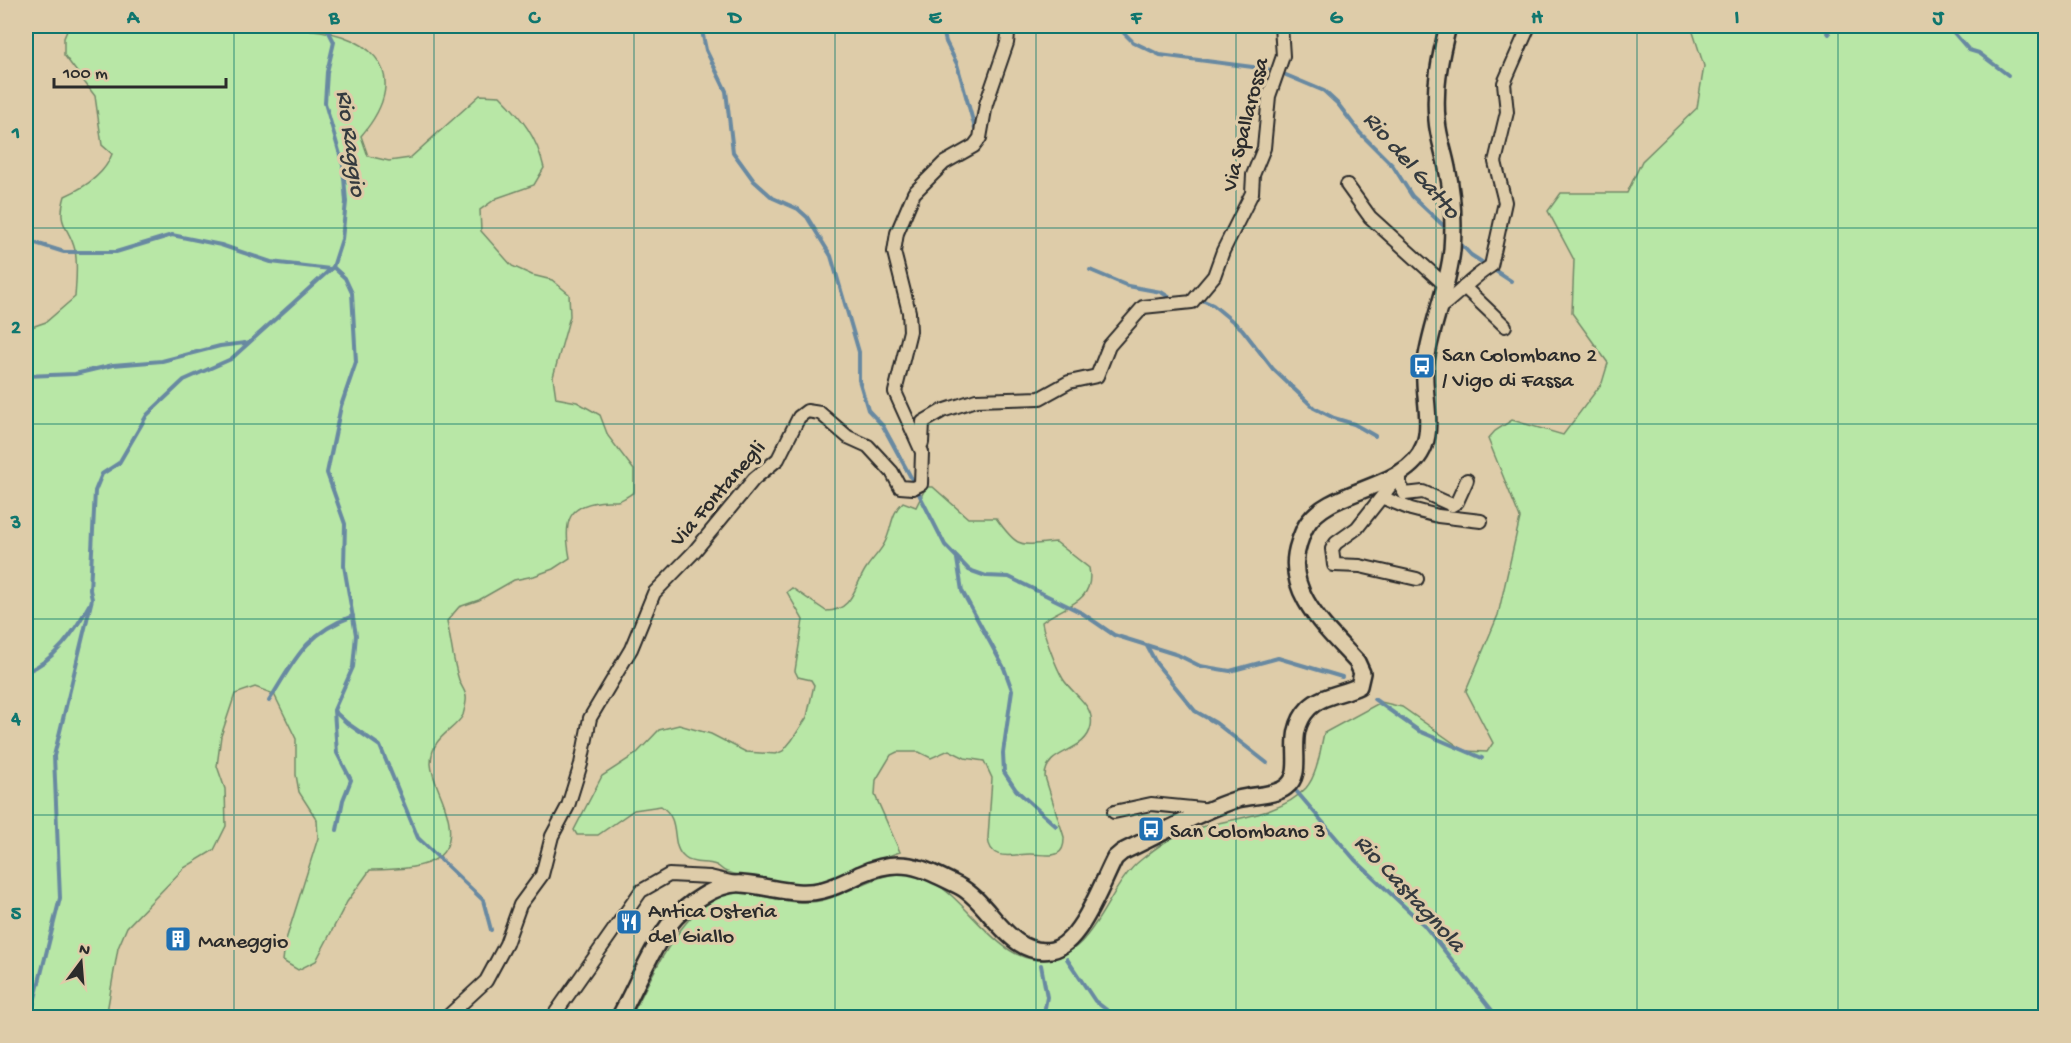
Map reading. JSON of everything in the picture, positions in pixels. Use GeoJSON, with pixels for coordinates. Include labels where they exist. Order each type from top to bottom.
{"type":"FeatureCollection","features":[{"type":"Feature","properties":{"kind":"street","name":"Via Fontanegli"},"geometry":{"type":"LineString","coordinates":[[446,1017],[486,981],[506,944],[520,905],[542,875],[552,836],[568,806],[578,775],[590,718],[631,649],[654,593],[693,553],[754,479],[778,459],[799,417],[807,411],[820,413],[848,436],[868,446],[892,472],[900,487],[906,489],[921,484],[922,452],[895,392],[910,331],[909,312],[894,252],[897,233],[914,193],[944,163],[974,146],[980,138],[986,104],[1007,43],[1009,26]]}},
{"type":"Feature","properties":{"kind":"street","name":"Via Spallarossa"},"geometry":{"type":"LineString","coordinates":[[922,452],[922,426],[926,419],[976,400],[1040,398],[1069,382],[1097,376],[1109,346],[1143,307],[1192,302],[1200,294],[1214,276],[1222,250],[1252,193],[1253,175],[1264,148],[1269,96],[1283,56],[1281,26]]}},
{"type":"Feature","properties":{"kind":"street"},"geometry":{"type":"LineString","coordinates":[[552,1017],[641,891],[669,875],[683,875],[804,894],[825,890],[881,865],[899,863],[923,868],[962,888],[1016,941],[1035,950],[1054,950],[1069,942],[1078,931],[1115,858],[1237,799],[1286,788],[1294,778],[1297,766],[1295,735],[1298,722],[1310,707],[1324,698],[1346,693],[1359,686],[1362,673],[1357,662],[1305,599],[1295,578],[1295,554],[1306,525],[1324,508],[1397,474],[1419,456],[1425,445],[1425,371],[1430,334],[1452,250],[1452,207],[1437,121],[1436,87],[1437,66],[1448,26]]}},
{"type":"Feature","properties":{"kind":"street"},"geometry":{"type":"LineString","coordinates":[[1438,309],[1451,300],[1476,275],[1491,266],[1505,202],[1495,162],[1506,112],[1504,83],[1529,26]]}},
{"type":"Feature","properties":{"kind":"street"},"geometry":{"type":"LineString","coordinates":[[1347,184],[1370,217],[1444,284]]}},
{"type":"Feature","properties":{"kind":"street"},"geometry":{"type":"LineString","coordinates":[[1464,287],[1505,326]]}},
{"type":"Feature","properties":{"kind":"street"},"geometry":{"type":"LineString","coordinates":[[1397,474],[1405,494],[1423,492],[1452,506],[1457,502],[1467,480]]}},
{"type":"Feature","properties":{"kind":"street"},"geometry":{"type":"LineString","coordinates":[[1397,474],[1357,528],[1336,543],[1332,549],[1334,565],[1360,566],[1417,579]]}},
{"type":"Feature","properties":{"kind":"street"},"geometry":{"type":"LineString","coordinates":[[1385,491],[1386,499],[1411,509],[1481,521]]}},
{"type":"Feature","properties":{"kind":"street"},"geometry":{"type":"LineString","coordinates":[[1114,812],[1151,804],[1214,810]]}},
{"type":"Feature","properties":{"kind":"street"},"geometry":{"type":"LineString","coordinates":[[619,1017],[669,925],[706,895],[739,884]]}},
{"type":"Feature","properties":{"kind":"green space"},"geometry":{"type":"Polygon","coordinates":[[[69,26],[293,26],[294,29],[342,36],[361,45],[376,57],[384,73],[385,91],[377,112],[361,136],[368,156],[389,161],[410,158],[480,95],[500,96],[533,137],[544,168],[534,185],[497,198],[480,210],[481,231],[512,266],[532,275],[552,280],[569,294],[570,316],[553,377],[556,398],[577,402],[600,415],[608,436],[634,470],[634,492],[624,499],[594,503],[576,510],[568,525],[570,558],[553,569],[514,580],[479,600],[459,607],[447,621],[457,673],[466,699],[463,715],[439,740],[432,754],[432,770],[450,827],[448,843],[442,854],[418,866],[370,870],[347,902],[316,961],[298,970],[283,961],[285,943],[318,838],[317,820],[299,792],[296,775],[296,739],[274,694],[255,687],[235,694],[221,736],[217,766],[225,789],[226,826],[214,850],[184,868],[127,927],[118,948],[107,1012],[103,1017],[26,1018],[26,329],[46,322],[75,297],[76,256],[63,220],[65,196],[93,180],[104,168],[112,154],[102,145],[95,96],[64,55],[64,38],[69,26]]]}},
{"type":"Feature","properties":{"kind":"green space"},"geometry":{"type":"Polygon","coordinates":[[[1691,26],[2045,26],[2045,1017],[630,1018],[663,956],[692,916],[710,902],[729,894],[751,894],[808,902],[827,899],[891,875],[918,876],[946,891],[997,941],[1011,951],[1025,958],[1041,960],[1060,956],[1075,947],[1088,935],[1129,872],[1165,842],[1195,829],[1263,812],[1294,799],[1306,788],[1313,776],[1324,733],[1381,702],[1402,707],[1465,751],[1487,752],[1493,743],[1466,691],[1498,615],[1520,518],[1488,439],[1495,431],[1512,420],[1563,435],[1602,383],[1608,363],[1572,313],[1574,260],[1548,211],[1561,193],[1627,193],[1642,161],[1697,108],[1704,66],[1691,26]]]}},
{"type":"Feature","properties":{"kind":"green space"},"geometry":{"type":"Polygon","coordinates":[[[926,487],[933,487],[968,518],[996,518],[1010,536],[1021,543],[1056,542],[1089,568],[1090,580],[1082,597],[1042,622],[1060,674],[1082,700],[1090,712],[1091,719],[1088,735],[1082,742],[1051,761],[1047,768],[1045,777],[1064,837],[1063,845],[1058,853],[1010,856],[993,851],[988,838],[992,778],[984,761],[965,758],[949,750],[931,758],[919,752],[897,752],[891,755],[876,780],[875,795],[900,852],[849,874],[818,883],[773,883],[725,871],[712,864],[688,860],[680,853],[677,846],[672,819],[661,806],[634,810],[598,835],[577,835],[574,830],[602,776],[636,754],[659,730],[679,725],[711,734],[746,752],[776,754],[783,751],[807,717],[814,685],[811,680],[798,677],[795,671],[803,620],[787,592],[792,588],[826,611],[842,607],[852,596],[867,567],[884,544],[899,506],[903,502],[916,507],[926,487]]]}},
{"type":"Feature","properties":{"kind":"waterway","name":"Rio Raggio"},"geometry":{"type":"LineString","coordinates":[[30,1018],[60,898],[54,756],[92,599],[90,590],[95,491],[102,474],[119,463],[147,415],[184,380],[231,359],[333,267],[342,239],[346,202],[343,165],[325,103],[327,72],[334,42],[326,26]]}},
{"type":"Feature","properties":{"kind":"waterway"},"geometry":{"type":"LineString","coordinates":[[701,26],[706,50],[726,91],[733,152],[754,181],[773,198],[798,209],[807,217],[831,256],[859,352],[859,380],[868,410],[883,426],[914,483]]}},
{"type":"Feature","properties":{"kind":"waterway"},"geometry":{"type":"LineString","coordinates":[[942,26],[946,42],[957,64],[976,132]]}},
{"type":"Feature","properties":{"kind":"waterway","name":"Rio del Gatto"},"geometry":{"type":"LineString","coordinates":[[1117,26],[1133,42],[1160,55],[1268,69]]}},
{"type":"Feature","properties":{"kind":"waterway"},"geometry":{"type":"LineString","coordinates":[[1823,26],[1829,34]]}},
{"type":"Feature","properties":{"kind":"waterway"},"geometry":{"type":"LineString","coordinates":[[1948,26],[1969,50],[1979,53],[2008,75]]}},
{"type":"Feature","properties":{"kind":"waterway","name":"Rio del Gatto"},"geometry":{"type":"LineString","coordinates":[[1286,75],[1324,91],[1338,104],[1360,133],[1393,166],[1412,196],[1448,230]]}},
{"type":"Feature","properties":{"kind":"waterway"},"geometry":{"type":"LineString","coordinates":[[26,240],[64,252],[116,252],[172,235],[221,245],[271,262],[330,269]]}},
{"type":"Feature","properties":{"kind":"waterway","name":"Rio del Gatto"},"geometry":{"type":"LineString","coordinates":[[1457,240],[1471,255],[1511,281]]}},
{"type":"Feature","properties":{"kind":"waterway"},"geometry":{"type":"LineString","coordinates":[[333,267],[345,278],[352,293],[356,362],[341,406],[327,473],[345,524],[344,566],[356,635],[353,667],[334,710],[337,753],[351,780],[343,800],[337,830]]}},
{"type":"Feature","properties":{"kind":"waterway"},"geometry":{"type":"LineString","coordinates":[[1090,270],[1128,286],[1161,292],[1172,299]]}},
{"type":"Feature","properties":{"kind":"waterway"},"geometry":{"type":"LineString","coordinates":[[1204,301],[1213,305],[1242,329],[1273,369],[1314,408],[1334,418],[1354,424],[1375,436]]}},
{"type":"Feature","properties":{"kind":"waterway"},"geometry":{"type":"LineString","coordinates":[[26,376],[75,374],[113,365],[162,361],[220,346],[245,343]]}},
{"type":"Feature","properties":{"kind":"waterway"},"geometry":{"type":"LineString","coordinates":[[917,490],[945,545],[969,570],[986,576],[1009,577],[1082,613],[1114,635],[1178,655],[1200,666],[1230,671],[1278,658],[1342,677]]}},
{"type":"Feature","properties":{"kind":"waterway"},"geometry":{"type":"LineString","coordinates":[[957,559],[962,591],[1004,668],[1012,690],[1003,753],[1004,772],[1016,790],[1056,826]]}},
{"type":"Feature","properties":{"kind":"waterway"},"geometry":{"type":"LineString","coordinates":[[26,672],[55,653],[77,626],[89,605]]}},
{"type":"Feature","properties":{"kind":"waterway"},"geometry":{"type":"LineString","coordinates":[[269,701],[302,650],[323,631],[353,616]]}},
{"type":"Feature","properties":{"kind":"waterway","name":"Rio Castagnola"},"geometry":{"type":"LineString","coordinates":[[1147,646],[1156,663],[1195,711],[1216,723],[1267,763]]}},
{"type":"Feature","properties":{"kind":"waterway"},"geometry":{"type":"LineString","coordinates":[[1374,699],[1419,731],[1482,758]]}},
{"type":"Feature","properties":{"kind":"waterway"},"geometry":{"type":"LineString","coordinates":[[334,711],[380,746],[418,838],[483,900],[491,930]]}},
{"type":"Feature","properties":{"kind":"waterway","name":"Rio Castagnola"},"geometry":{"type":"LineString","coordinates":[[1297,792],[1355,860],[1424,925],[1498,1018]]}},
{"type":"Feature","properties":{"kind":"waterway"},"geometry":{"type":"LineString","coordinates":[[1067,959],[1095,1001],[1117,1018]]}},
{"type":"Feature","properties":{"kind":"waterway"},"geometry":{"type":"LineString","coordinates":[[1041,965],[1047,997],[1043,1018]]}},
{"type":"Feature","properties":{"kind":"place","name":"San Colombano 2 / Vigo di Fassa"},"geometry":{"type":"Point","coordinates":[1422,366]}},
{"type":"Feature","properties":{"kind":"place","name":"San Colombano 3"},"geometry":{"type":"Point","coordinates":[1151,829]}},
{"type":"Feature","properties":{"kind":"place","name":"Antica Osteria del Giallo"},"geometry":{"type":"Point","coordinates":[629,922]}},
{"type":"Feature","properties":{"kind":"place","name":"Maneggio"},"geometry":{"type":"Point","coordinates":[178,939]}}]}
